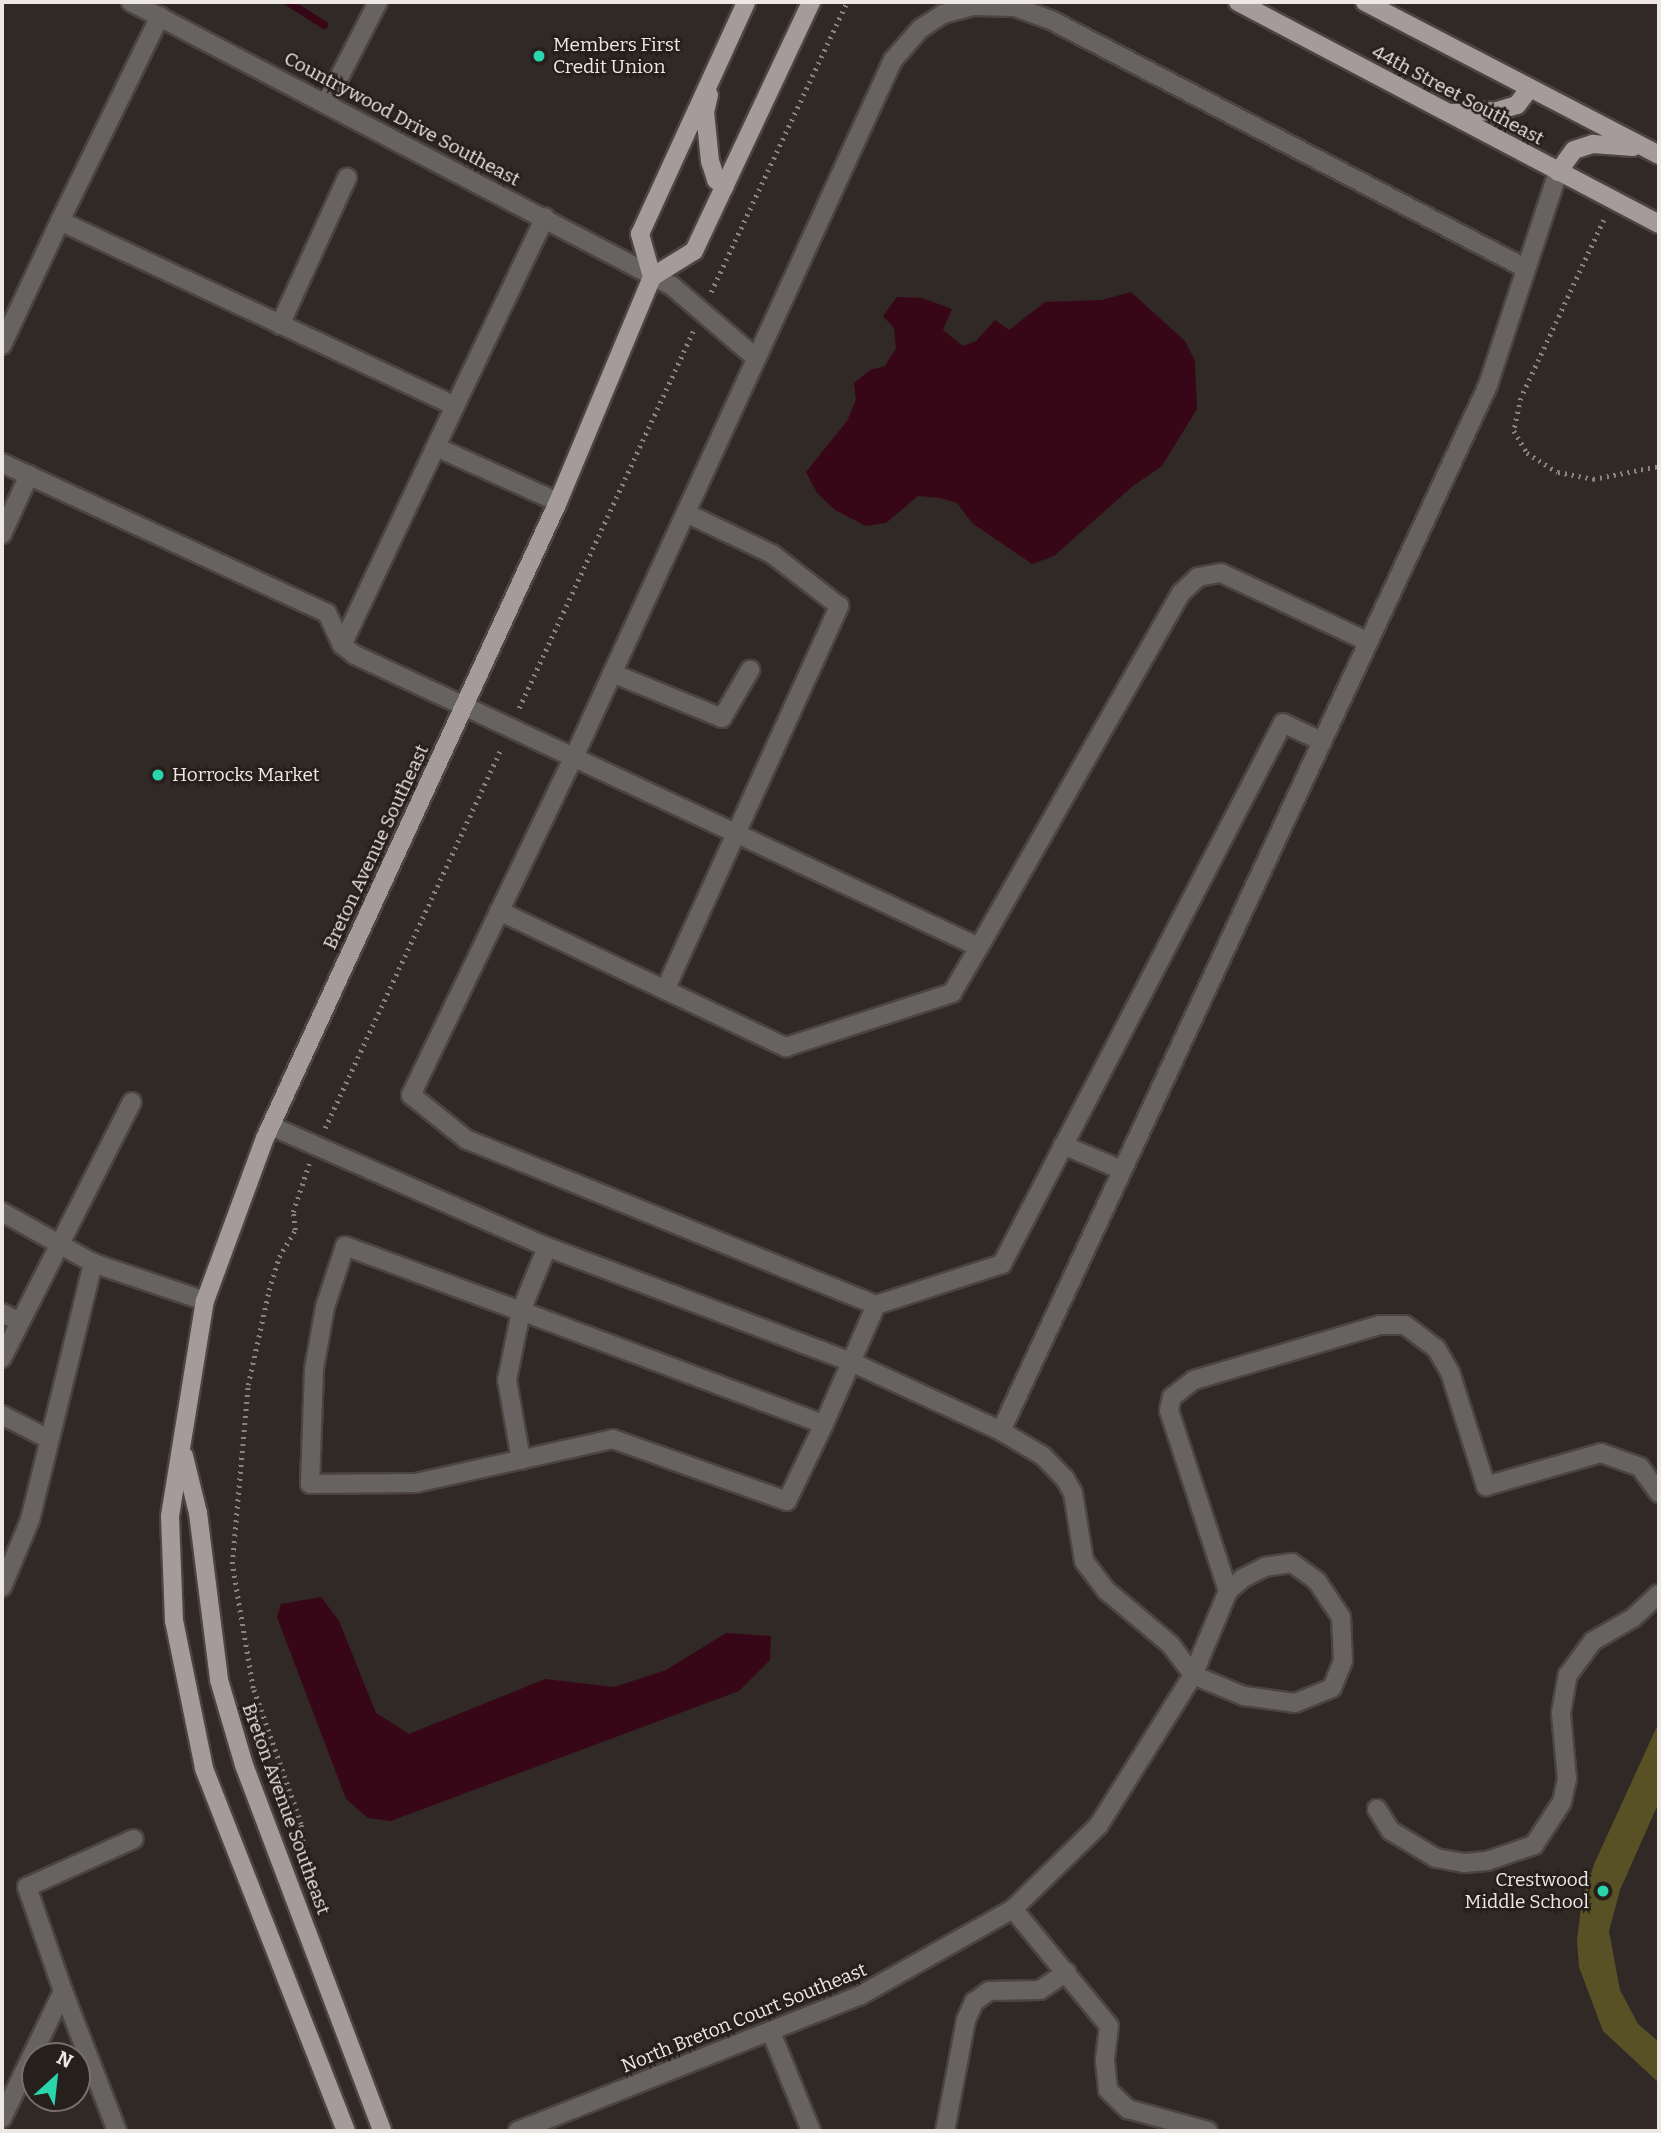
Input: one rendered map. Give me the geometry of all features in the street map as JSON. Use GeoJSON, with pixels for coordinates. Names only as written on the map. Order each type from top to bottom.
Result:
{"type":"FeatureCollection","features":[{"type":"Feature","properties":{"kind":"main road"},"geometry":{"type":"LineString","coordinates":[[746,2],[640,234],[652,277],[694,251],[811,2]]}},
{"type":"Feature","properties":{"kind":"main road","name":"44th Street Southeast"},"geometry":{"type":"LineString","coordinates":[[1238,2],[1659,224]]}},
{"type":"Feature","properties":{"kind":"main road","name":"44th Street Southeast"},"geometry":{"type":"LineString","coordinates":[[1366,2],[1656,153]]}},
{"type":"Feature","properties":{"kind":"main road"},"geometry":{"type":"LineString","coordinates":[[717,64],[705,112],[707,145],[716,180],[725,187]]}},
{"type":"Feature","properties":{"kind":"main road"},"geometry":{"type":"LineString","coordinates":[[1447,113],[1497,111],[1517,105],[1530,88]]}},
{"type":"Feature","properties":{"kind":"main road"},"geometry":{"type":"LineString","coordinates":[[1558,172],[1574,150],[1593,144],[1656,153]]}},
{"type":"Feature","properties":{"kind":"main road","name":"Breton Avenue Southeast"},"geometry":{"type":"LineString","coordinates":[[346,2131],[204,1768],[178,1645],[170,1576],[170,1516],[205,1301],[271,1126],[558,502],[652,277]]}},
{"type":"Feature","properties":{"kind":"main road","name":"Breton Avenue Southeast"},"geometry":{"type":"LineString","coordinates":[[182,1449],[198,1513],[223,1693],[244,1765],[382,2131]]}},
{"type":"Feature","properties":{"kind":"street","name":"Countrywood Drive Southeast"},"geometry":{"type":"LineString","coordinates":[[131,2],[672,286],[721,325],[756,358]]}},
{"type":"Feature","properties":{"kind":"street"},"geometry":{"type":"LineString","coordinates":[[326,103],[379,2]]}},
{"type":"Feature","properties":{"kind":"street"},"geometry":{"type":"LineString","coordinates":[[1321,741],[1283,723],[1002,1264],[876,1305],[467,1140],[411,1095],[574,757],[892,60],[920,29],[943,15],[973,6],[1015,7],[1051,20],[1525,268]]}},
{"type":"Feature","properties":{"kind":"street"},"geometry":{"type":"LineString","coordinates":[[2,345],[160,16]]}},
{"type":"Feature","properties":{"kind":"street"},"geometry":{"type":"LineString","coordinates":[[1001,1431],[1488,385],[1558,172]]}},
{"type":"Feature","properties":{"kind":"street"},"geometry":{"type":"LineString","coordinates":[[280,324],[347,178]]}},
{"type":"Feature","properties":{"kind":"street"},"geometry":{"type":"LineString","coordinates":[[342,645],[545,217]]}},
{"type":"Feature","properties":{"kind":"street"},"geometry":{"type":"LineString","coordinates":[[60,221],[456,406]]}},
{"type":"Feature","properties":{"kind":"street"},"geometry":{"type":"LineString","coordinates":[[436,447],[558,502]]}},
{"type":"Feature","properties":{"kind":"street"},"geometry":{"type":"LineString","coordinates":[[2,463],[327,613],[342,645],[979,947]]}},
{"type":"Feature","properties":{"kind":"street"},"geometry":{"type":"LineString","coordinates":[[2,534],[29,475]]}},
{"type":"Feature","properties":{"kind":"street"},"geometry":{"type":"LineString","coordinates":[[665,990],[839,606],[772,554],[686,513]]}},
{"type":"Feature","properties":{"kind":"street"},"geometry":{"type":"LineString","coordinates":[[499,911],[786,1047],[952,993],[1181,593],[1198,577],[1221,573],[1367,640]]}},
{"type":"Feature","properties":{"kind":"street"},"geometry":{"type":"LineString","coordinates":[[612,673],[722,718],[750,670]]}},
{"type":"Feature","properties":{"kind":"street"},"geometry":{"type":"LineString","coordinates":[[2,1358],[132,1102]]}},
{"type":"Feature","properties":{"kind":"street"},"geometry":{"type":"LineString","coordinates":[[271,1126],[547,1247],[849,1362],[1001,1431],[1043,1456],[1065,1479],[1075,1500],[1084,1561],[1107,1591],[1170,1644],[1193,1675],[1244,1696],[1277,1703],[1295,1703],[1332,1688],[1343,1661],[1341,1617],[1317,1581],[1292,1563],[1265,1567],[1228,1591],[1193,1675]]}},
{"type":"Feature","properties":{"kind":"street"},"geometry":{"type":"LineString","coordinates":[[1063,1145],[1122,1170]]}},
{"type":"Feature","properties":{"kind":"street"},"geometry":{"type":"LineString","coordinates":[[2,1212],[60,1242],[93,1263],[205,1301]]}},
{"type":"Feature","properties":{"kind":"street"},"geometry":{"type":"LineString","coordinates":[[824,1424],[345,1246],[324,1307],[314,1370],[310,1484],[416,1483],[613,1439],[786,1501],[824,1424],[876,1305]]}},
{"type":"Feature","properties":{"kind":"street"},"geometry":{"type":"LineString","coordinates":[[520,1460],[507,1380],[521,1311],[547,1247]]}},
{"type":"Feature","properties":{"kind":"street"},"geometry":{"type":"LineString","coordinates":[[2,1587],[30,1520],[93,1263]]}},
{"type":"Feature","properties":{"kind":"street"},"geometry":{"type":"LineString","coordinates":[[2,1313],[20,1322]]}},
{"type":"Feature","properties":{"kind":"street"},"geometry":{"type":"LineString","coordinates":[[1228,1591],[1169,1410],[1172,1397],[1194,1380],[1380,1325],[1405,1325],[1436,1348],[1450,1372],[1486,1486],[1601,1453],[1640,1467],[1659,1493]]}},
{"type":"Feature","properties":{"kind":"street"},"geometry":{"type":"LineString","coordinates":[[2,1415],[49,1439]]}},
{"type":"Feature","properties":{"kind":"street"},"geometry":{"type":"LineString","coordinates":[[1377,1809],[1391,1831],[1436,1858],[1464,1863],[1487,1861],[1534,1845],[1558,1809],[1567,1779],[1561,1713],[1568,1675],[1593,1641],[1633,1618],[1659,1594]]}},
{"type":"Feature","properties":{"kind":"street","name":"North Breton Court Southeast"},"geometry":{"type":"LineString","coordinates":[[518,2131],[861,1995],[1013,1909],[1099,1825],[1193,1675]]}},
{"type":"Feature","properties":{"kind":"street"},"geometry":{"type":"LineString","coordinates":[[117,2131],[26,1888],[134,1839]]}},
{"type":"Feature","properties":{"kind":"street"},"geometry":{"type":"LineString","coordinates":[[1013,1909],[1109,2026],[1105,2061],[1108,2090],[1128,2109],[1208,2131]]}},
{"type":"Feature","properties":{"kind":"street"},"geometry":{"type":"LineString","coordinates":[[945,2131],[966,2020],[974,2002],[989,1991],[1040,1990],[1067,1972]]}},
{"type":"Feature","properties":{"kind":"street"},"geometry":{"type":"LineString","coordinates":[[2,2118],[63,1991]]}},
{"type":"Feature","properties":{"kind":"street"},"geometry":{"type":"LineString","coordinates":[[771,2032],[811,2131]]}},
{"type":"Feature","properties":{"kind":"path"},"geometry":{"type":"LineString","coordinates":[[1612,200],[1521,398],[1514,431],[1527,453],[1558,472],[1593,479],[1659,466]]}},
{"type":"Feature","properties":{"kind":"shaded area"},"geometry":{"type":"Polygon","coordinates":[[[1131,292],[1185,341],[1195,361],[1197,409],[1162,466],[1133,486],[1054,556],[1032,564],[972,523],[957,503],[940,498],[918,496],[886,523],[866,526],[835,510],[817,493],[806,472],[847,421],[856,400],[854,383],[870,370],[885,366],[896,348],[894,328],[883,316],[897,297],[922,298],[952,309],[943,330],[963,346],[976,341],[995,320],[1009,330],[1045,302],[1102,300],[1131,292]]]}},
{"type":"Feature","properties":{"kind":"shaded area"},"geometry":{"type":"Polygon","coordinates":[[[321,1597],[339,1621],[376,1713],[409,1734],[545,1679],[614,1687],[666,1670],[726,1633],[771,1636],[770,1660],[739,1691],[391,1821],[368,1818],[346,1799],[277,1617],[281,1604],[321,1597]]]}},
{"type":"Feature","properties":{"kind":"shaded area"},"geometry":{"type":"Polygon","coordinates":[[[1659,1722],[1659,1802],[1620,1890],[1609,1931],[1620,1990],[1638,2024],[1659,2042],[1659,2083],[1603,2031],[1579,1967],[1577,1940],[1582,1899],[1595,1862],[1659,1722]]]}},
{"type":"Feature","properties":{"kind":"waterway"},"geometry":{"type":"LineString","coordinates":[[288,2],[324,25]]}},
{"type":"Feature","properties":{"kind":"place","name":"Members First Credit Union"},"geometry":{"type":"Point","coordinates":[539,56]}},
{"type":"Feature","properties":{"kind":"place","name":"Horrocks Market"},"geometry":{"type":"Point","coordinates":[158,775]}},
{"type":"Feature","properties":{"kind":"place","name":"Crestwood Middle School"},"geometry":{"type":"Point","coordinates":[1603,1891]}}]}
